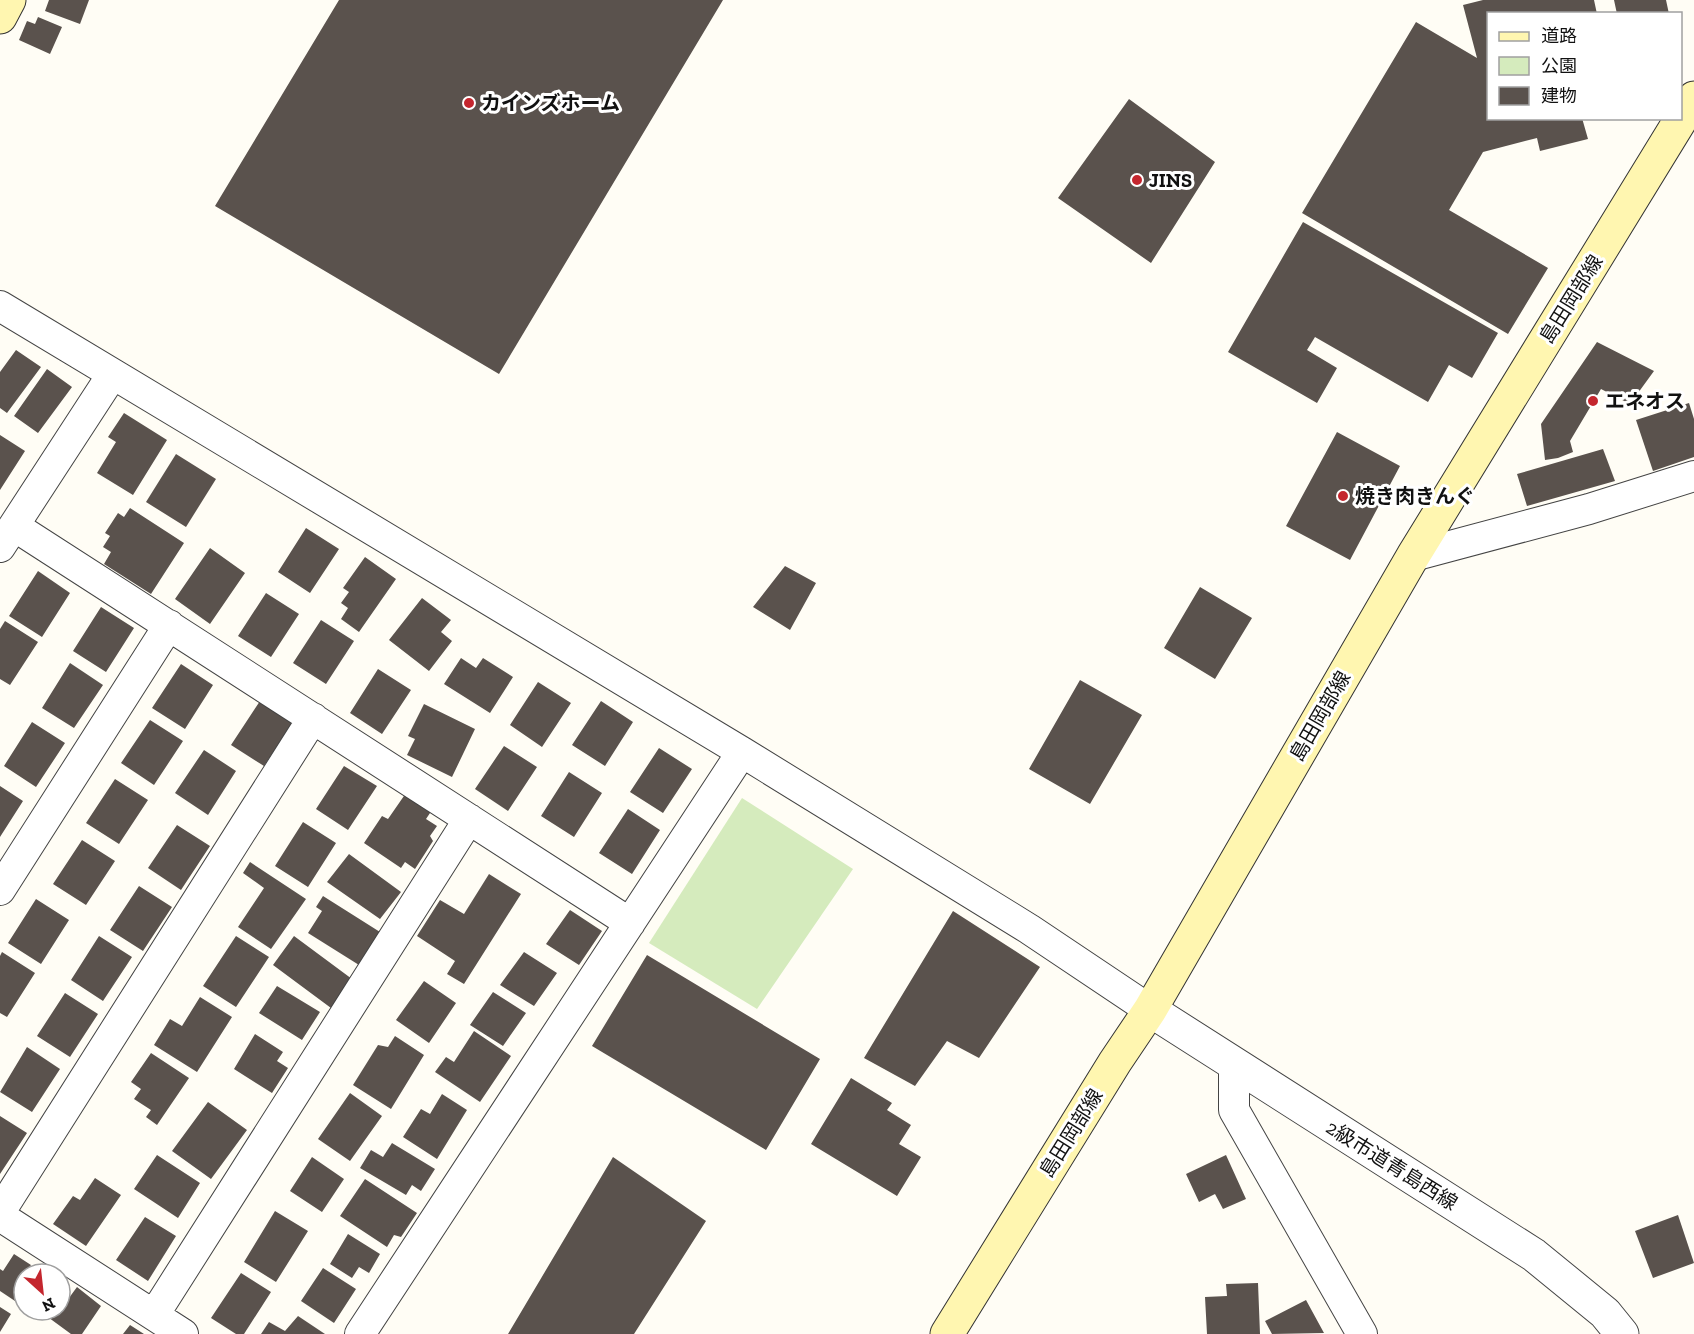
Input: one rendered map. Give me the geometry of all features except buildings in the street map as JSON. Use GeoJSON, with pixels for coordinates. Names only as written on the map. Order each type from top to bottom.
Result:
{"type":"FeatureCollection","features":[{"type":"Feature","properties":{"kind":"main road"},"geometry":{"type":"LineString","coordinates":[[0,17],[9,0]]}},
{"type":"Feature","properties":{"kind":"main road","name":"島田岡部線"},"geometry":{"type":"LineString","coordinates":[[1682,118],[1694,98]]}},
{"type":"Feature","properties":{"kind":"main road","name":"島田岡部線"},"geometry":{"type":"LineString","coordinates":[[947,1334],[1149,1010],[1413,556],[1681,120]]}},
{"type":"Feature","properties":{"kind":"street"},"geometry":{"type":"LineString","coordinates":[[0,306],[742,752],[1029,928],[1149,1010]]}},
{"type":"Feature","properties":{"kind":"street"},"geometry":{"type":"LineString","coordinates":[[112,375],[7,537],[169,625],[630,923]]}},
{"type":"Feature","properties":{"kind":"street"},"geometry":{"type":"LineString","coordinates":[[1413,556],[1589,509],[1694,476]]}},
{"type":"Feature","properties":{"kind":"street"},"geometry":{"type":"LineString","coordinates":[[0,890],[169,625]]}},
{"type":"Feature","properties":{"kind":"street"},"geometry":{"type":"LineString","coordinates":[[183,1334],[0,1214],[313,718]]}},
{"type":"Feature","properties":{"kind":"street"},"geometry":{"type":"LineString","coordinates":[[360,1334],[742,752]]}},
{"type":"Feature","properties":{"kind":"street"},"geometry":{"type":"LineString","coordinates":[[154,1315],[469,819]]}},
{"type":"Feature","properties":{"kind":"street","name":"2級市道青島西線"},"geometry":{"type":"LineString","coordinates":[[1149,1010],[1534,1255],[1605,1313],[1622,1334]]}},
{"type":"Feature","properties":{"kind":"street"},"geometry":{"type":"LineString","coordinates":[[1234,1065],[1234,1110],[1362,1334]]}},
{"type":"Feature","properties":{"kind":"green space"},"geometry":{"type":"Polygon","coordinates":[[[742,798],[853,869],[757,1009],[649,943],[742,798]]]}},
{"type":"Feature","properties":{"kind":"place","name":"カインズホーム"},"geometry":{"type":"Point","coordinates":[469,103]}},
{"type":"Feature","properties":{"kind":"place","name":"JINS"},"geometry":{"type":"Point","coordinates":[1137,180]}},
{"type":"Feature","properties":{"kind":"place","name":"エネオス"},"geometry":{"type":"Point","coordinates":[1593,401]}},
{"type":"Feature","properties":{"kind":"place","name":"焼き肉きんぐ"},"geometry":{"type":"Point","coordinates":[1343,496]}}]}
